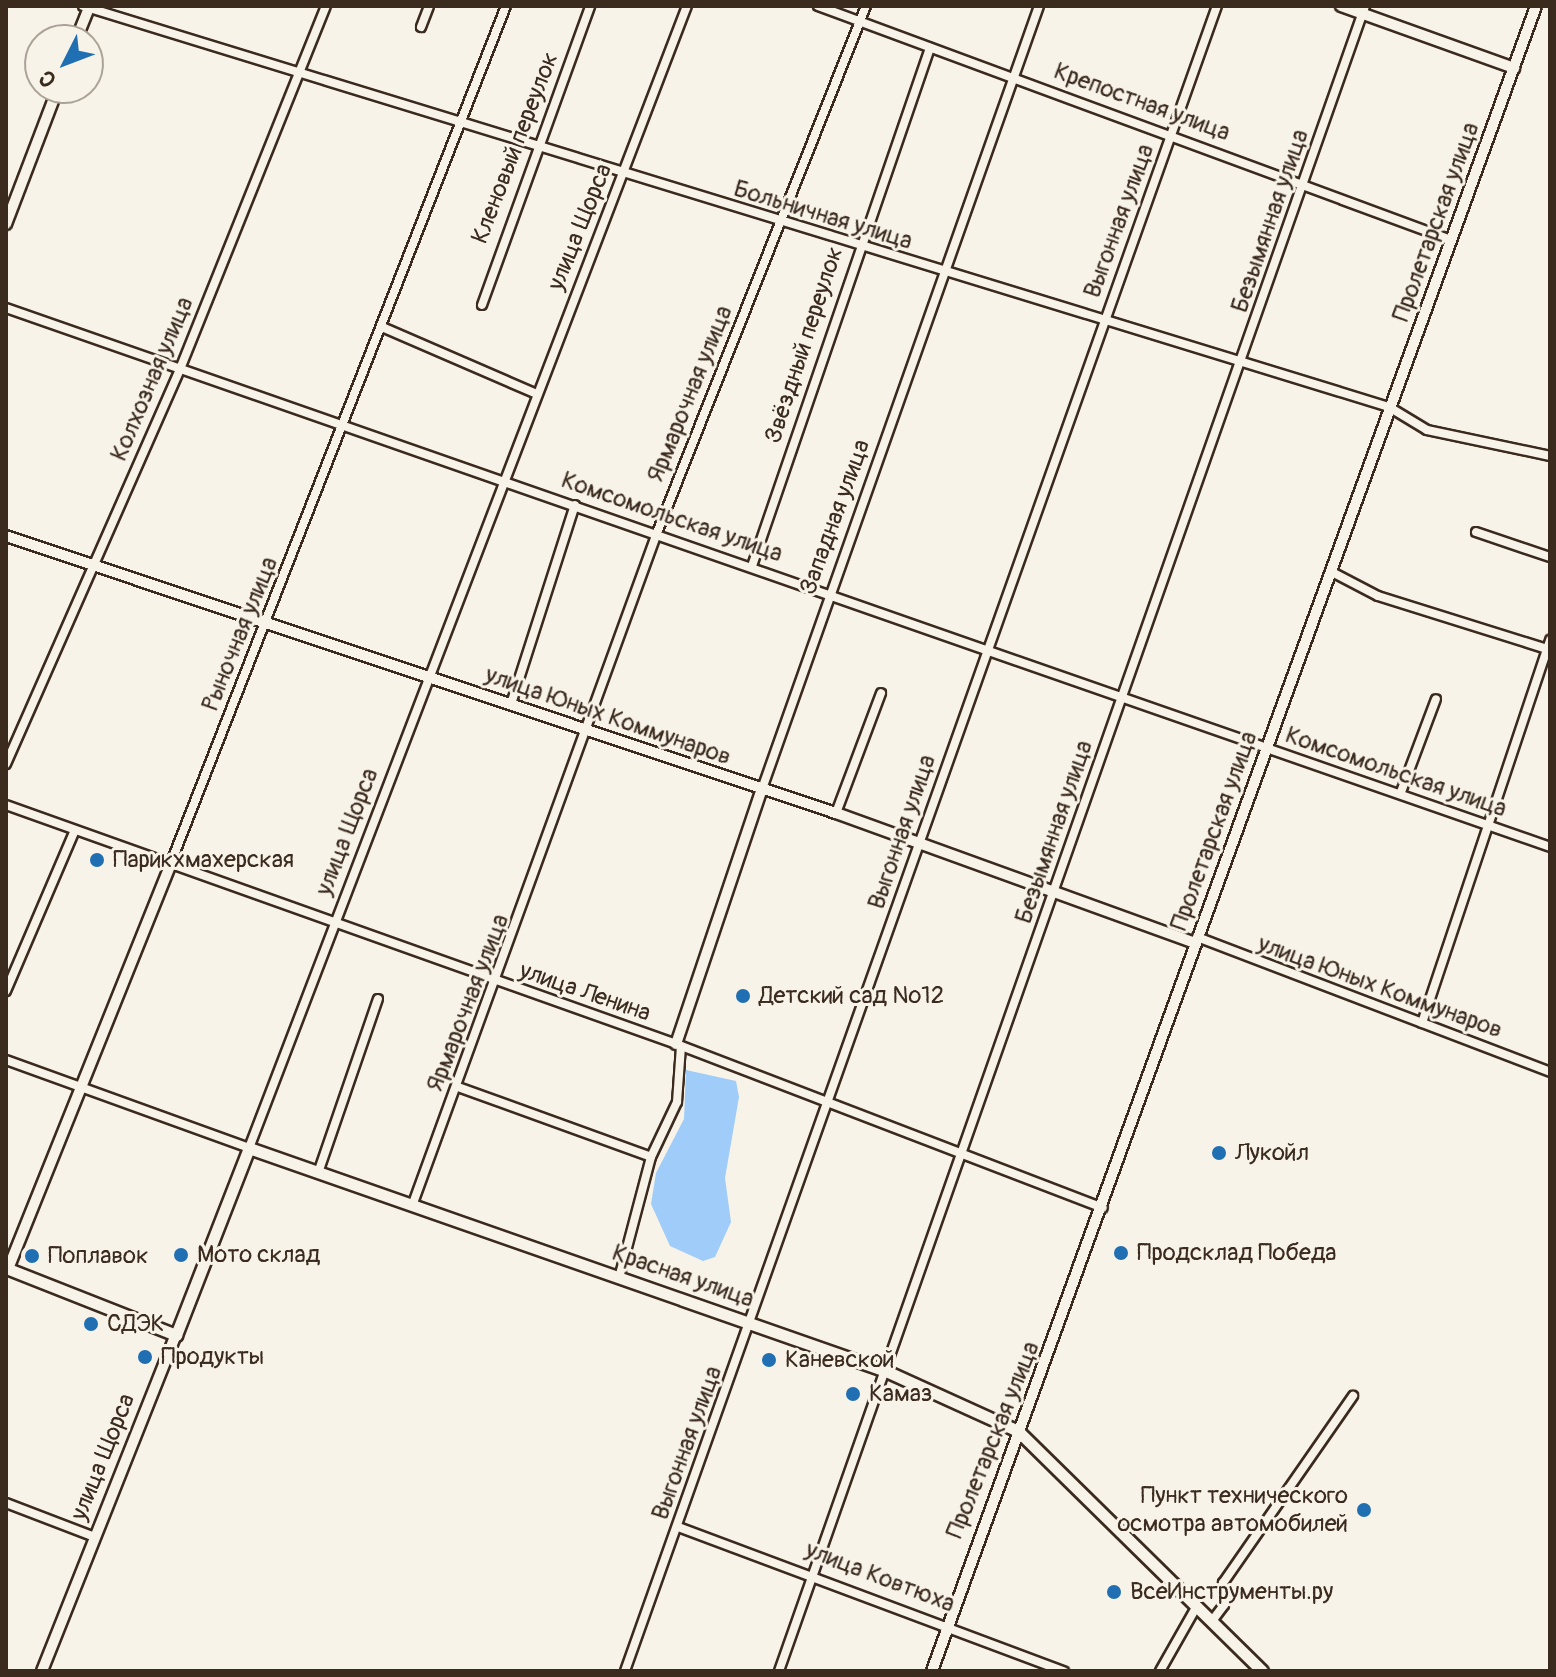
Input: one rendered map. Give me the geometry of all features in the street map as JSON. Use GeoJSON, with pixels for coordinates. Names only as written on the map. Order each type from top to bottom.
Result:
{"type":"FeatureCollection","features":[{"type":"Feature","properties":{"kind":"main road","name":"Красная улица"},"geometry":{"type":"LineString","coordinates":[[249,1148],[886,1371],[1018,1431],[1262,1671]]}},
{"type":"Feature","properties":{"kind":"main road","name":"улица Щорса"},"geometry":{"type":"LineString","coordinates":[[176,1335],[249,1148]]}},
{"type":"Feature","properties":{"kind":"main road"},"geometry":{"type":"LineString","coordinates":[[7,1271],[176,1335]]}},
{"type":"Feature","properties":{"kind":"street","name":"Колхозная улица"},"geometry":{"type":"LineString","coordinates":[[6,764],[91,565],[180,369],[326,6]]}},
{"type":"Feature","properties":{"kind":"street"},"geometry":{"type":"LineString","coordinates":[[421,27],[429,6]]}},
{"type":"Feature","properties":{"kind":"street","name":"Рыночная улица"},"geometry":{"type":"LineString","coordinates":[[7,1271],[266,623],[506,6]]}},
{"type":"Feature","properties":{"kind":"street","name":"Кленовый переулок"},"geometry":{"type":"LineString","coordinates":[[482,305],[536,146],[590,6]]}},
{"type":"Feature","properties":{"kind":"street","name":"улица Щорса"},"geometry":{"type":"LineString","coordinates":[[249,1148],[503,480],[625,175],[687,6]]}},
{"type":"Feature","properties":{"kind":"street","name":"Крепостная улица"},"geometry":{"type":"LineString","coordinates":[[818,6],[1306,182],[1451,240]]}},
{"type":"Feature","properties":{"kind":"street","name":"Ярмарочная улица"},"geometry":{"type":"LineString","coordinates":[[412,1206],[498,983],[657,533],[866,6]]}},
{"type":"Feature","properties":{"kind":"street","name":"Западная улица"},"geometry":{"type":"LineString","coordinates":[[678,1045],[828,593],[1039,6]]}},
{"type":"Feature","properties":{"kind":"street","name":"Выгонная улица"},"geometry":{"type":"LineString","coordinates":[[625,1671],[753,1324],[918,842],[1217,6]]}},
{"type":"Feature","properties":{"kind":"street"},"geometry":{"type":"LineString","coordinates":[[1341,6],[1364,9],[1514,68]]}},
{"type":"Feature","properties":{"kind":"street","name":"Пролетарская улица"},"geometry":{"type":"LineString","coordinates":[[932,1671],[1018,1431],[1103,1208],[1196,940],[1536,6]]}},
{"type":"Feature","properties":{"kind":"street","name":"Больничная улица"},"geometry":{"type":"LineString","coordinates":[[87,7],[462,122],[779,224],[1389,407],[1427,430],[1550,456]]}},
{"type":"Feature","properties":{"kind":"street","name":"Безымянная улица"},"geometry":{"type":"LineString","coordinates":[[779,1671],[965,1154],[1054,891],[1306,182],[1364,9]]}},
{"type":"Feature","properties":{"kind":"street","name":"Звёздный переулок"},"geometry":{"type":"LineString","coordinates":[[752,566],[858,246],[930,48]]}},
{"type":"Feature","properties":{"kind":"street"},"geometry":{"type":"LineString","coordinates":[[6,224],[52,104]]}},
{"type":"Feature","properties":{"kind":"street","name":"Комсомольская улица"},"geometry":{"type":"LineString","coordinates":[[6,308],[1401,792],[1550,847]]}},
{"type":"Feature","properties":{"kind":"street"},"geometry":{"type":"LineString","coordinates":[[382,327],[537,394]]}},
{"type":"Feature","properties":{"kind":"street"},"geometry":{"type":"LineString","coordinates":[[511,704],[575,505]]}},
{"type":"Feature","properties":{"kind":"street"},"geometry":{"type":"LineString","coordinates":[[1476,532],[1550,557]]}},
{"type":"Feature","properties":{"kind":"street","name":"улица Юных Коммунаров"},"geometry":{"type":"LineString","coordinates":[[6,536],[836,813],[1196,940],[1550,1072]]}},
{"type":"Feature","properties":{"kind":"street"},"geometry":{"type":"LineString","coordinates":[[1330,571],[1378,596],[1549,646],[1485,824],[1422,1023]]}},
{"type":"Feature","properties":{"kind":"street"},"geometry":{"type":"LineString","coordinates":[[836,813],[881,693]]}},
{"type":"Feature","properties":{"kind":"street"},"geometry":{"type":"LineString","coordinates":[[1401,792],[1436,699]]}},
{"type":"Feature","properties":{"kind":"street","name":"улица Ленина"},"geometry":{"type":"LineString","coordinates":[[6,805],[335,927],[678,1045],[1103,1208]]}},
{"type":"Feature","properties":{"kind":"street"},"geometry":{"type":"LineString","coordinates":[[6,991],[75,830]]}},
{"type":"Feature","properties":{"kind":"street"},"geometry":{"type":"LineString","coordinates":[[318,1173],[378,999]]}},
{"type":"Feature","properties":{"kind":"street"},"geometry":{"type":"LineString","coordinates":[[619,1278],[651,1157],[677,1102],[678,1045]]}},
{"type":"Feature","properties":{"kind":"street","name":"Красная улица"},"geometry":{"type":"LineString","coordinates":[[6,1060],[249,1148]]}},
{"type":"Feature","properties":{"kind":"street"},"geometry":{"type":"LineString","coordinates":[[458,1087],[651,1157]]}},
{"type":"Feature","properties":{"kind":"street","name":"улица Щорса"},"geometry":{"type":"LineString","coordinates":[[42,1671],[176,1335]]}},
{"type":"Feature","properties":{"kind":"street"},"geometry":{"type":"LineString","coordinates":[[1212,1621],[1224,1605],[1223,1583],[1353,1396]]}},
{"type":"Feature","properties":{"kind":"street"},"geometry":{"type":"LineString","coordinates":[[6,1503],[95,1537]]}},
{"type":"Feature","properties":{"kind":"street","name":"улица Ковтюха"},"geometry":{"type":"LineString","coordinates":[[678,1527],[812,1574],[1064,1671]]}},
{"type":"Feature","properties":{"kind":"street"},"geometry":{"type":"LineString","coordinates":[[1160,1671],[1197,1606]]}},
{"type":"Feature","properties":{"kind":"water"},"geometry":{"type":"Polygon","coordinates":[[[686,1070],[736,1081],[739,1097],[725,1178],[731,1222],[715,1257],[703,1261],[670,1246],[651,1204],[656,1173],[684,1119],[686,1070]]]}},
{"type":"Feature","properties":{"kind":"place","name":"Парикхмахерская"},"geometry":{"type":"Point","coordinates":[97,860]}},
{"type":"Feature","properties":{"kind":"place","name":"Детский сад №12"},"geometry":{"type":"Point","coordinates":[743,996]}},
{"type":"Feature","properties":{"kind":"place","name":"Лукойл"},"geometry":{"type":"Point","coordinates":[1219,1153]}},
{"type":"Feature","properties":{"kind":"place","name":"Продсклад Победа"},"geometry":{"type":"Point","coordinates":[1121,1253]}},
{"type":"Feature","properties":{"kind":"place","name":"Мото склад"},"geometry":{"type":"Point","coordinates":[181,1255]}},
{"type":"Feature","properties":{"kind":"place","name":"Поплавок"},"geometry":{"type":"Point","coordinates":[32,1256]}},
{"type":"Feature","properties":{"kind":"place","name":"СДЭК"},"geometry":{"type":"Point","coordinates":[91,1324]}},
{"type":"Feature","properties":{"kind":"place","name":"Продукты"},"geometry":{"type":"Point","coordinates":[145,1357]}},
{"type":"Feature","properties":{"kind":"place","name":"Каневской"},"geometry":{"type":"Point","coordinates":[769,1360]}},
{"type":"Feature","properties":{"kind":"place","name":"Камаз"},"geometry":{"type":"Point","coordinates":[853,1394]}},
{"type":"Feature","properties":{"kind":"place","name":"Пункт технического осмотра автомобилей"},"geometry":{"type":"Point","coordinates":[1364,1510]}},
{"type":"Feature","properties":{"kind":"place","name":"ВсеИнструменты.ру"},"geometry":{"type":"Point","coordinates":[1114,1592]}}]}
